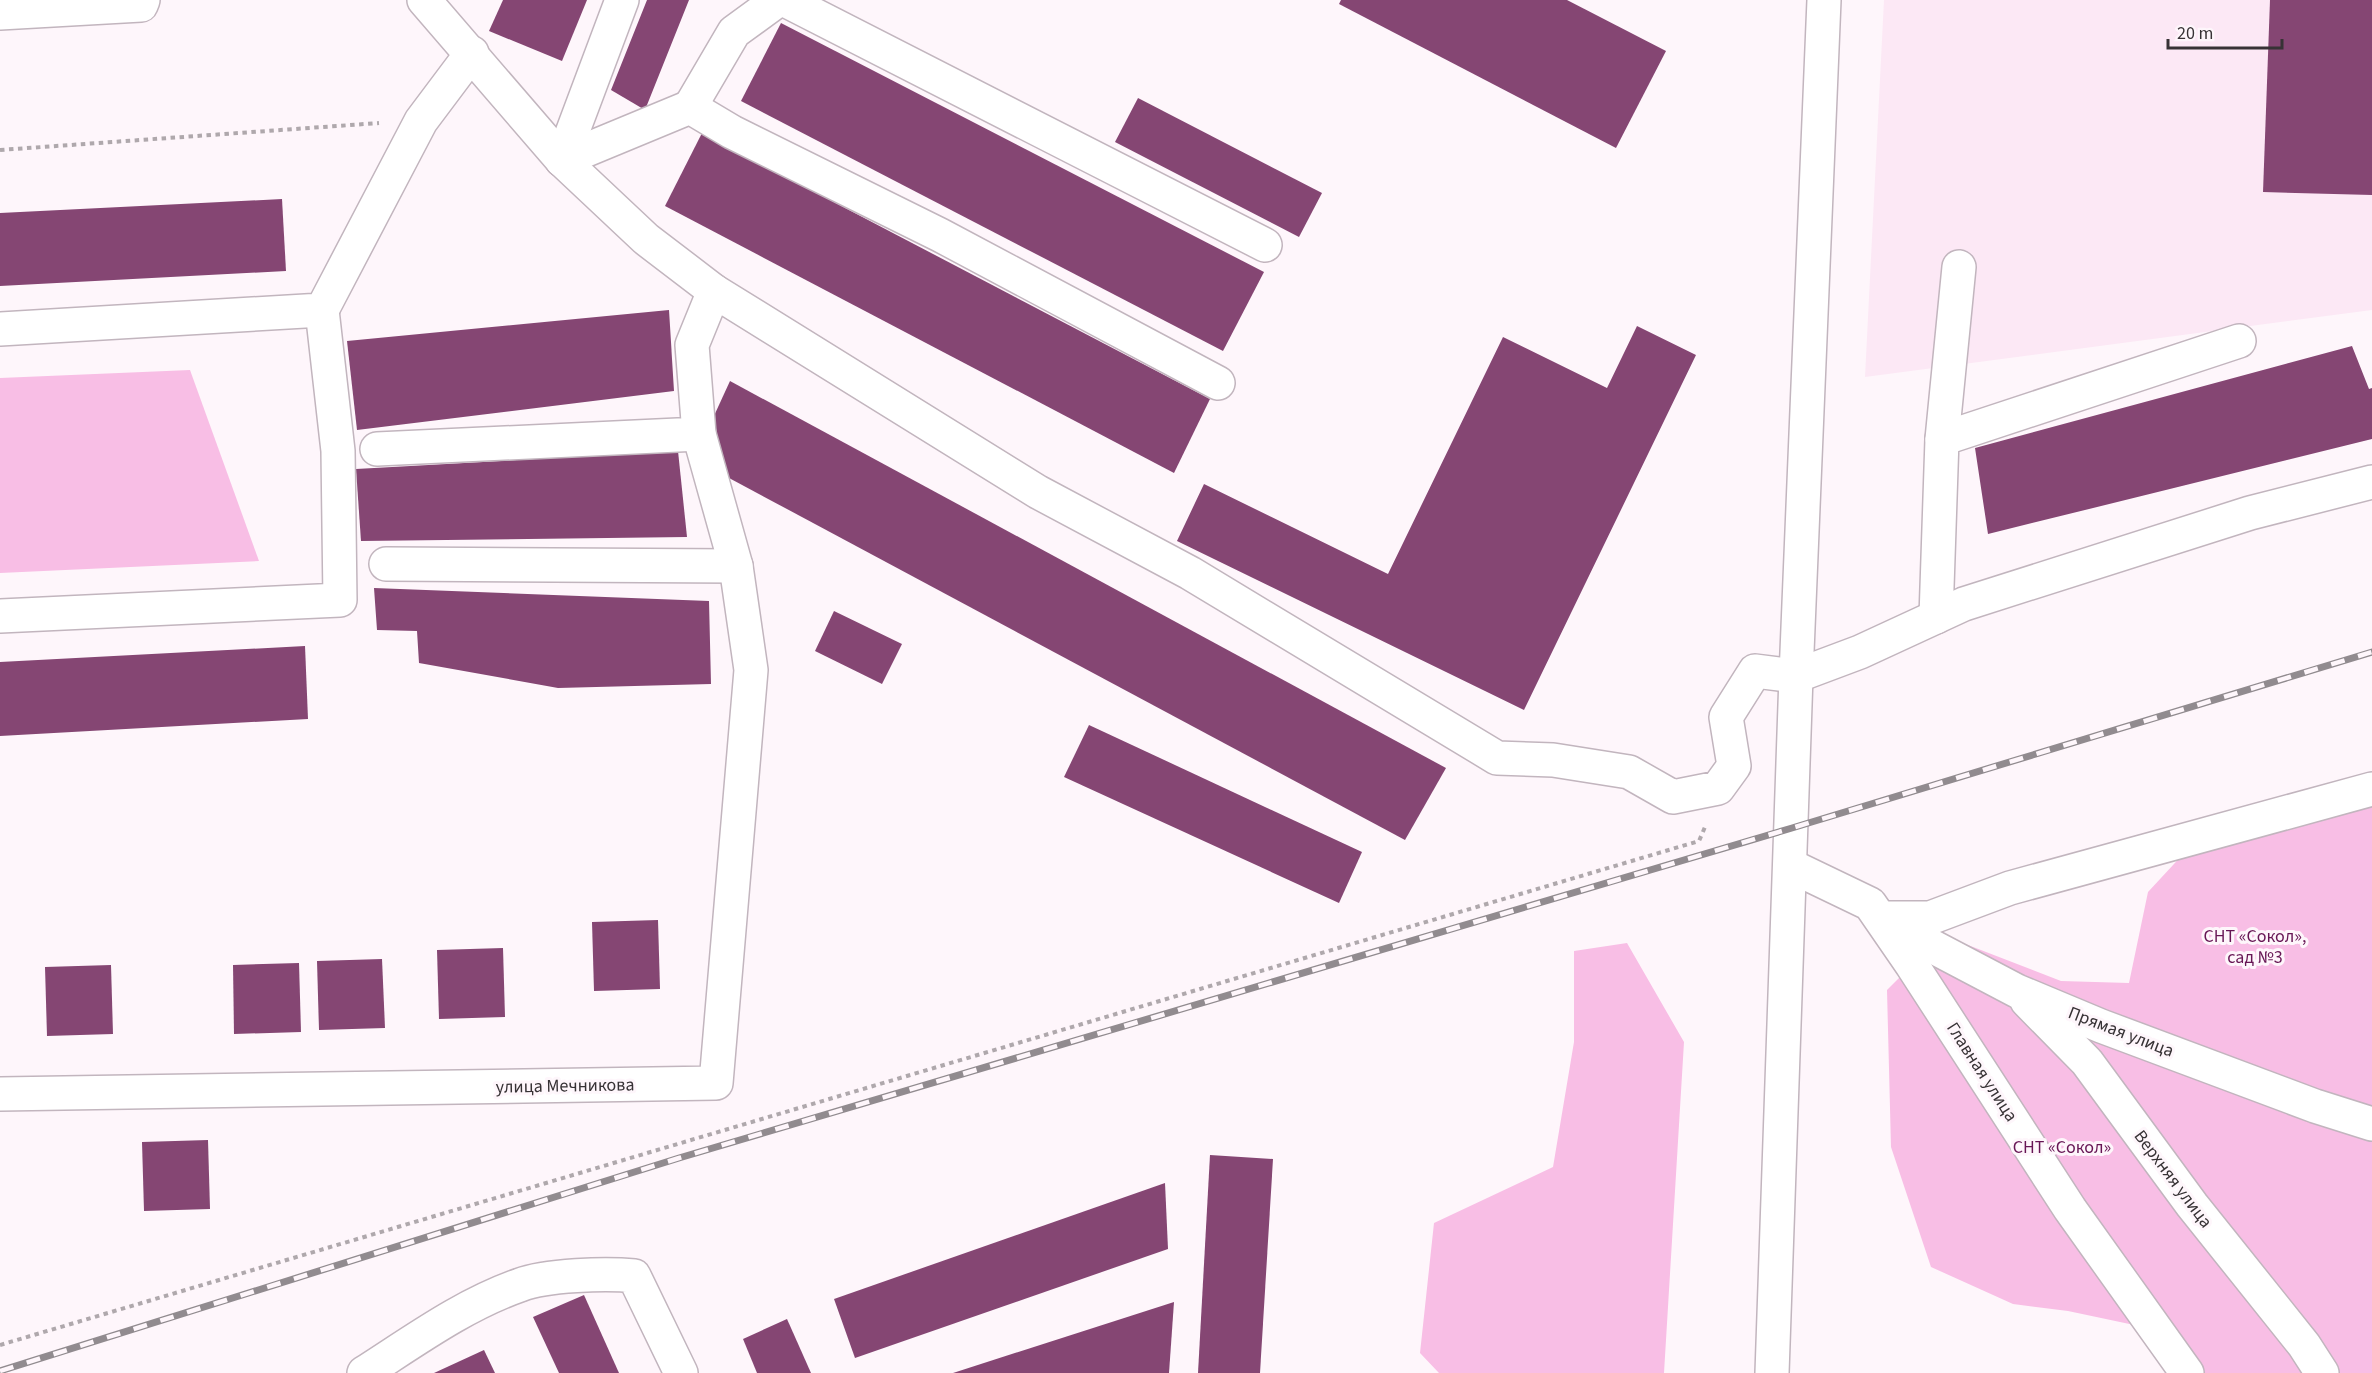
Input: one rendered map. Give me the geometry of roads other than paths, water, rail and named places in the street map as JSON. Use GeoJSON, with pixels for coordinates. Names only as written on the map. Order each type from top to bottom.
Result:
{"type":"FeatureCollection","features":[{"type":"Feature","properties":{"kind":"street"},"geometry":{"type":"LineString","coordinates":[[0,14],[141,5],[143,0]]}},
{"type":"Feature","properties":{"kind":"street"},"geometry":{"type":"LineString","coordinates":[[561,160],[622,0]]}},
{"type":"Feature","properties":{"kind":"street"},"geometry":{"type":"LineString","coordinates":[[561,160],[690,107],[734,32],[778,0]]}},
{"type":"Feature","properties":{"kind":"street"},"geometry":{"type":"LineString","coordinates":[[785,0],[1265,245]]}},
{"type":"Feature","properties":{"kind":"street"},"geometry":{"type":"LineString","coordinates":[[1772,1373],[1796,676],[1824,0]]}},
{"type":"Feature","properties":{"kind":"street"},"geometry":{"type":"LineString","coordinates":[[438,6],[472,53],[561,160],[646,239],[714,291],[1038,492],[1190,573],[1497,758],[1553,760],[1629,772],[1673,797],[1718,788],[1734,766],[1726,717],[1755,670],[1796,676],[1860,652],[1964,604],[2250,513],[2372,482]]}},
{"type":"Feature","properties":{"kind":"street"},"geometry":{"type":"LineString","coordinates":[[0,616],[340,600],[338,451],[322,310],[421,120],[472,53]]}},
{"type":"Feature","properties":{"kind":"street"},"geometry":{"type":"LineString","coordinates":[[690,107],[732,132],[939,235],[1218,383]]}},
{"type":"Feature","properties":{"kind":"street"},"geometry":{"type":"LineString","coordinates":[[1936,617],[1942,439],[1959,267]]}},
{"type":"Feature","properties":{"kind":"street"},"geometry":{"type":"LineString","coordinates":[[386,564],[736,566],[699,434],[692,345],[714,291]]}},
{"type":"Feature","properties":{"kind":"street"},"geometry":{"type":"LineString","coordinates":[[0,329],[322,310]]}},
{"type":"Feature","properties":{"kind":"street"},"geometry":{"type":"LineString","coordinates":[[1942,439],[2239,341]]}},
{"type":"Feature","properties":{"kind":"street"},"geometry":{"type":"LineString","coordinates":[[377,449],[699,434]]}},
{"type":"Feature","properties":{"kind":"street","name":"улица Мечникова"},"geometry":{"type":"LineString","coordinates":[[0,1095],[716,1083],[751,670],[736,566]]}},
{"type":"Feature","properties":{"kind":"street"},"geometry":{"type":"LineString","coordinates":[[1880,918],[1930,918],[2010,888],[2372,789]]}},
{"type":"Feature","properties":{"kind":"street","name":"Главная улица"},"geometry":{"type":"LineString","coordinates":[[1791,866],[1870,904],[2070,1209],[2187,1373]]}},
{"type":"Feature","properties":{"kind":"street","name":"Прямая улица"},"geometry":{"type":"LineString","coordinates":[[1880,918],[2018,991],[2101,1026],[2304,1102],[2372,1124]]}},
{"type":"Feature","properties":{"kind":"street","name":"Верхняя улица"},"geometry":{"type":"LineString","coordinates":[[2018,991],[2087,1062],[2192,1205],[2304,1345],[2322,1373]]}},
{"type":"Feature","properties":{"kind":"street"},"geometry":{"type":"LineString","coordinates":[[363,1373],[458,1312],[522,1284],[606,1273],[634,1276],[681,1373]]}},
{"type":"Feature","properties":{"kind":"railway"},"geometry":{"type":"LineString","coordinates":[[0,1371],[679,1158],[1792,828],[2372,652]]}},
{"type":"Feature","properties":{"kind":"park label","name":"СНТ «Сокол», сад №3"},"geometry":{"type":"Point","coordinates":[2255,946]}},
{"type":"Feature","properties":{"kind":"park label","name":"СНТ «Сокол»"},"geometry":{"type":"Point","coordinates":[2062,1147]}}]}
